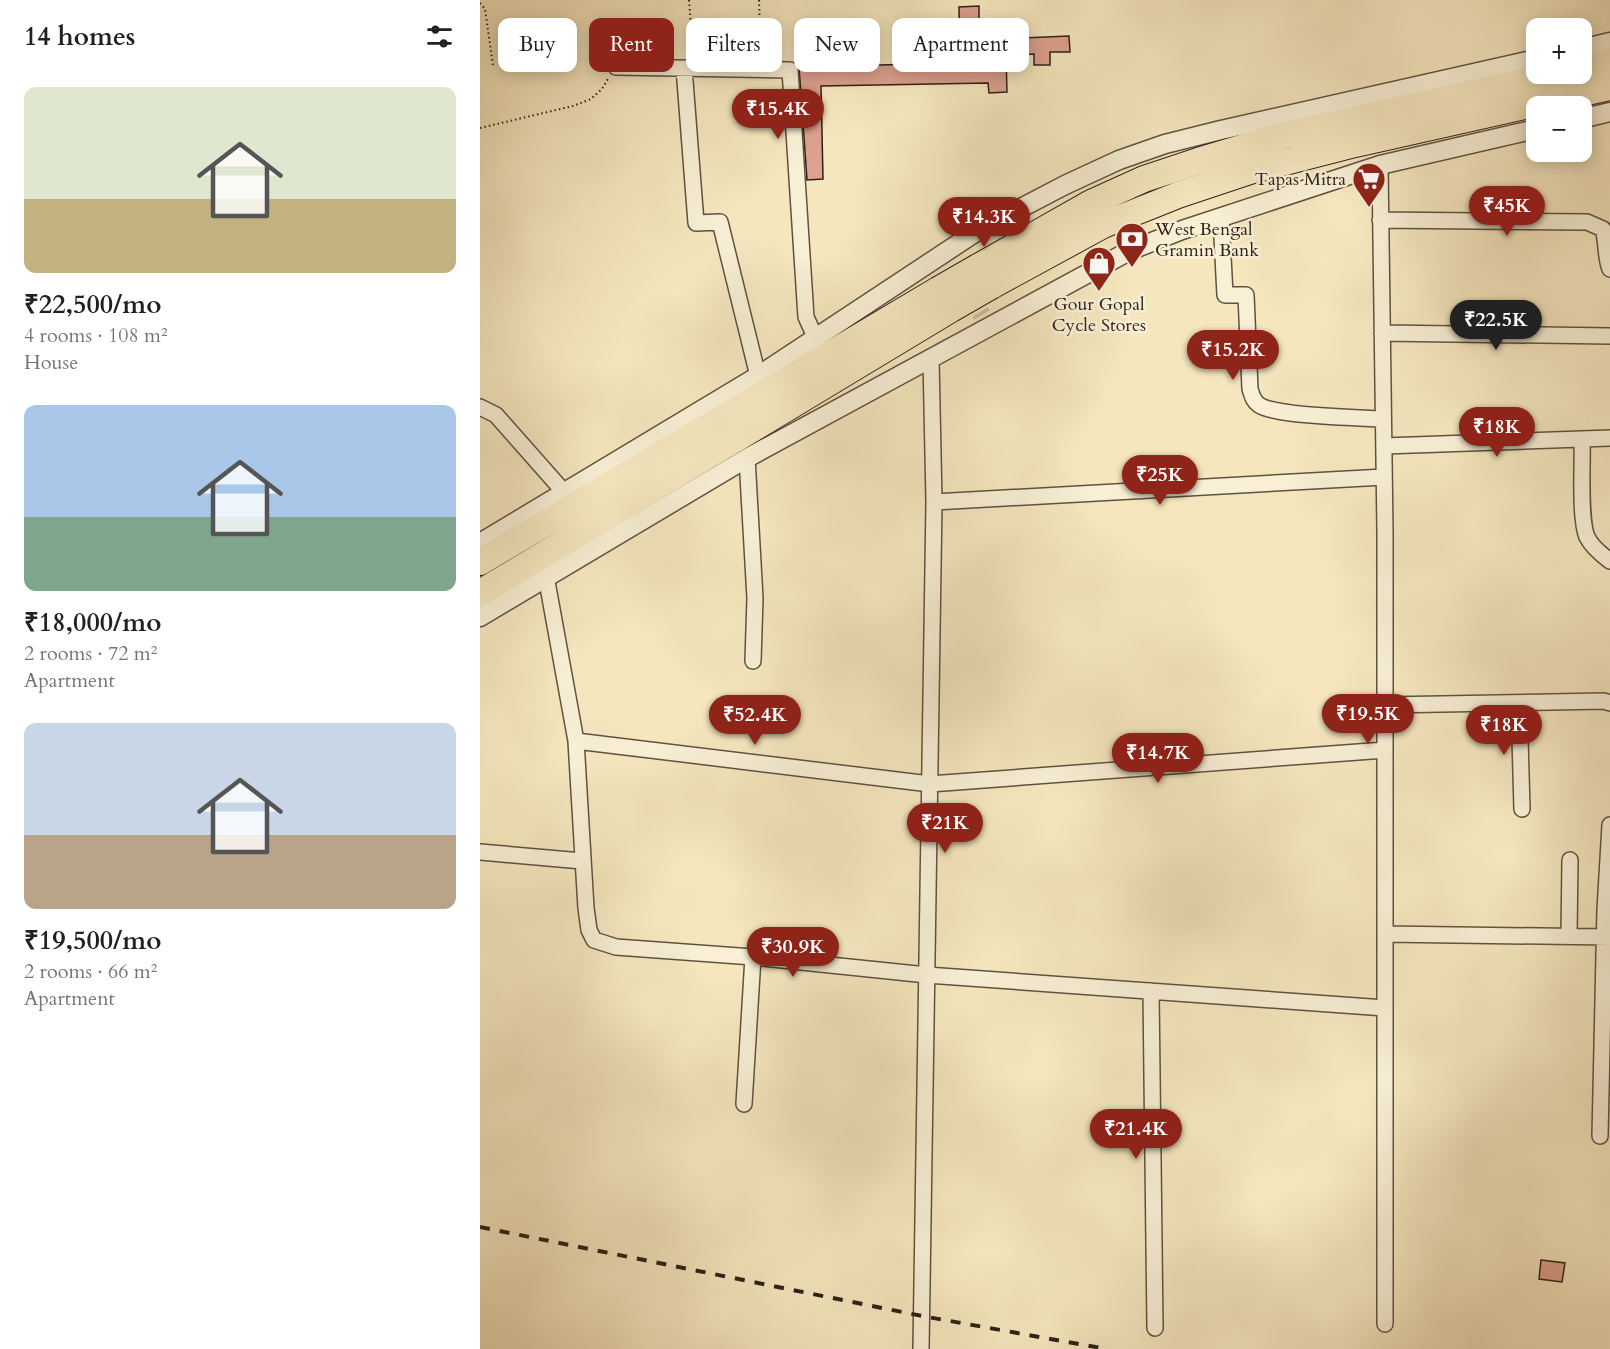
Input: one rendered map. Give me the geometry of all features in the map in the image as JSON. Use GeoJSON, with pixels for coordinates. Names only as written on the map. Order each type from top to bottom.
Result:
{"type":"FeatureCollection","features":[{"type":"Feature","properties":{"kind":"highway"},"geometry":{"type":"LineString","coordinates":[[1592,66],[1610,62]]}},
{"type":"Feature","properties":{"kind":"highway"},"geometry":{"type":"LineString","coordinates":[[480,592],[1091,203],[1144,179],[1286,135],[1526,81]]}},
{"type":"Feature","properties":{"kind":"highway"},"geometry":{"type":"LineString","coordinates":[[480,562],[963,285],[1103,225],[1178,195],[1250,171],[1366,141],[1610,87]]}},
{"type":"Feature","properties":{"kind":"street"},"geometry":{"type":"LineString","coordinates":[[1592,46],[1610,42]]}},
{"type":"Feature","properties":{"kind":"street"},"geometry":{"type":"LineString","coordinates":[[480,543],[758,376],[979,230],[1119,160],[1165,144],[1221,130],[1526,61]]}},
{"type":"Feature","properties":{"kind":"street"},"geometry":{"type":"LineString","coordinates":[[782,70],[790,70],[806,317],[816,339]]}},
{"type":"Feature","properties":{"kind":"street"},"geometry":{"type":"LineString","coordinates":[[689,72],[696,223],[720,222],[758,376]]}},
{"type":"Feature","properties":{"kind":"street"},"geometry":{"type":"LineString","coordinates":[[1592,116],[1610,112]]}},
{"type":"Feature","properties":{"kind":"street"},"geometry":{"type":"LineString","coordinates":[[480,617],[747,458],[931,359],[986,321],[1129,251],[1182,230],[1380,165],[1526,131]]}},
{"type":"Feature","properties":{"kind":"street"},"geometry":{"type":"LineString","coordinates":[[1380,165],[1384,446],[1385,1324]]}},
{"type":"Feature","properties":{"kind":"street"},"geometry":{"type":"LineString","coordinates":[[1221,218],[1225,295],[1246,295],[1250,389],[1257,404],[1268,409],[1383,419]]}},
{"type":"Feature","properties":{"kind":"street"},"geometry":{"type":"LineString","coordinates":[[1380,220],[1587,222],[1603,229],[1610,269]]}},
{"type":"Feature","properties":{"kind":"street"},"geometry":{"type":"LineString","coordinates":[[943,254],[963,285]]}},
{"type":"Feature","properties":{"kind":"street"},"geometry":{"type":"LineString","coordinates":[[1382,333],[1610,336]]}},
{"type":"Feature","properties":{"kind":"street"},"geometry":{"type":"LineString","coordinates":[[921,1349],[934,502],[931,359]]}},
{"type":"Feature","properties":{"kind":"street"},"geometry":{"type":"LineString","coordinates":[[480,408],[496,414],[564,492]]}},
{"type":"Feature","properties":{"kind":"street"},"geometry":{"type":"LineString","coordinates":[[1384,446],[1610,438]]}},
{"type":"Feature","properties":{"kind":"street"},"geometry":{"type":"LineString","coordinates":[[1582,439],[1583,504],[1587,537],[1593,546],[1610,561]]}},
{"type":"Feature","properties":{"kind":"street"},"geometry":{"type":"LineString","coordinates":[[747,458],[755,598],[753,661]]}},
{"type":"Feature","properties":{"kind":"street"},"geometry":{"type":"LineString","coordinates":[[934,502],[1384,477]]}},
{"type":"Feature","properties":{"kind":"street"},"geometry":{"type":"LineString","coordinates":[[546,576],[576,741],[582,861],[589,930],[594,940],[616,947],[753,957],[927,975],[1385,1008]]}},
{"type":"Feature","properties":{"kind":"street"},"geometry":{"type":"LineString","coordinates":[[1385,705],[1604,701],[1610,703]]}},
{"type":"Feature","properties":{"kind":"street"},"geometry":{"type":"LineString","coordinates":[[1519,703],[1522,809]]}},
{"type":"Feature","properties":{"kind":"street"},"geometry":{"type":"LineString","coordinates":[[576,741],[930,784],[1385,750]]}},
{"type":"Feature","properties":{"kind":"street"},"geometry":{"type":"LineString","coordinates":[[1600,1136],[1610,825]]}},
{"type":"Feature","properties":{"kind":"street"},"geometry":{"type":"LineString","coordinates":[[480,852],[582,861]]}},
{"type":"Feature","properties":{"kind":"street"},"geometry":{"type":"LineString","coordinates":[[1569,936],[1570,860]]}},
{"type":"Feature","properties":{"kind":"street"},"geometry":{"type":"LineString","coordinates":[[1385,934],[1607,937]]}},
{"type":"Feature","properties":{"kind":"street"},"geometry":{"type":"LineString","coordinates":[[744,1104],[753,957]]}},
{"type":"Feature","properties":{"kind":"street"},"geometry":{"type":"LineString","coordinates":[[1151,991],[1155,1328]]}},
{"type":"Feature","properties":{"kind":"path"},"geometry":{"type":"LineString","coordinates":[[689,0],[689,18]]}},
{"type":"Feature","properties":{"kind":"path"},"geometry":{"type":"LineString","coordinates":[[759,0],[760,18]]}},
{"type":"Feature","properties":{"kind":"path"},"geometry":{"type":"LineString","coordinates":[[480,3],[485,9],[493,65]]}},
{"type":"Feature","properties":{"kind":"path"},"geometry":{"type":"LineString","coordinates":[[480,128],[573,106],[591,99],[602,90],[613,72]]}},
{"type":"Feature","properties":{"kind":"building"},"geometry":{"type":"Polygon","coordinates":[[[979,6],[979,18],[959,18],[959,7],[979,6]]]}},
{"type":"Feature","properties":{"kind":"building"},"geometry":{"type":"Polygon","coordinates":[[[1069,36],[1070,52],[1050,52],[1050,65],[1034,65],[1034,54],[1029,54],[1029,38],[1069,36]]]}},
{"type":"Feature","properties":{"kind":"building"},"geometry":{"type":"Polygon","coordinates":[[[880,65],[892,65],[892,72],[1006,72],[1007,92],[989,93],[988,83],[821,86],[823,179],[807,180],[799,72],[880,72],[880,65]]]}},
{"type":"Feature","properties":{"kind":"building"},"geometry":{"type":"Polygon","coordinates":[[[1541,1260],[1565,1263],[1562,1282],[1539,1279],[1541,1260]]]}},
{"type":"Feature","properties":{"kind":"tunnel"},"geometry":{"type":"LineString","coordinates":[[966,289],[982,315]]}},
{"type":"Feature","properties":{"kind":"railway"},"geometry":{"type":"LineString","coordinates":[[480,1227],[922,1316],[1107,1349]]}},
{"type":"Feature","properties":{"kind":"place","name":"Tapas Mitra"},"geometry":{"type":"Point","coordinates":[1369,208]}},
{"type":"Feature","properties":{"kind":"place","name":"West Bengal Gramin Bank"},"geometry":{"type":"Point","coordinates":[1132,268]}},
{"type":"Feature","properties":{"kind":"place","name":"Gour Gopal Cycle Stores"},"geometry":{"type":"Point","coordinates":[1099,292]}}]}
